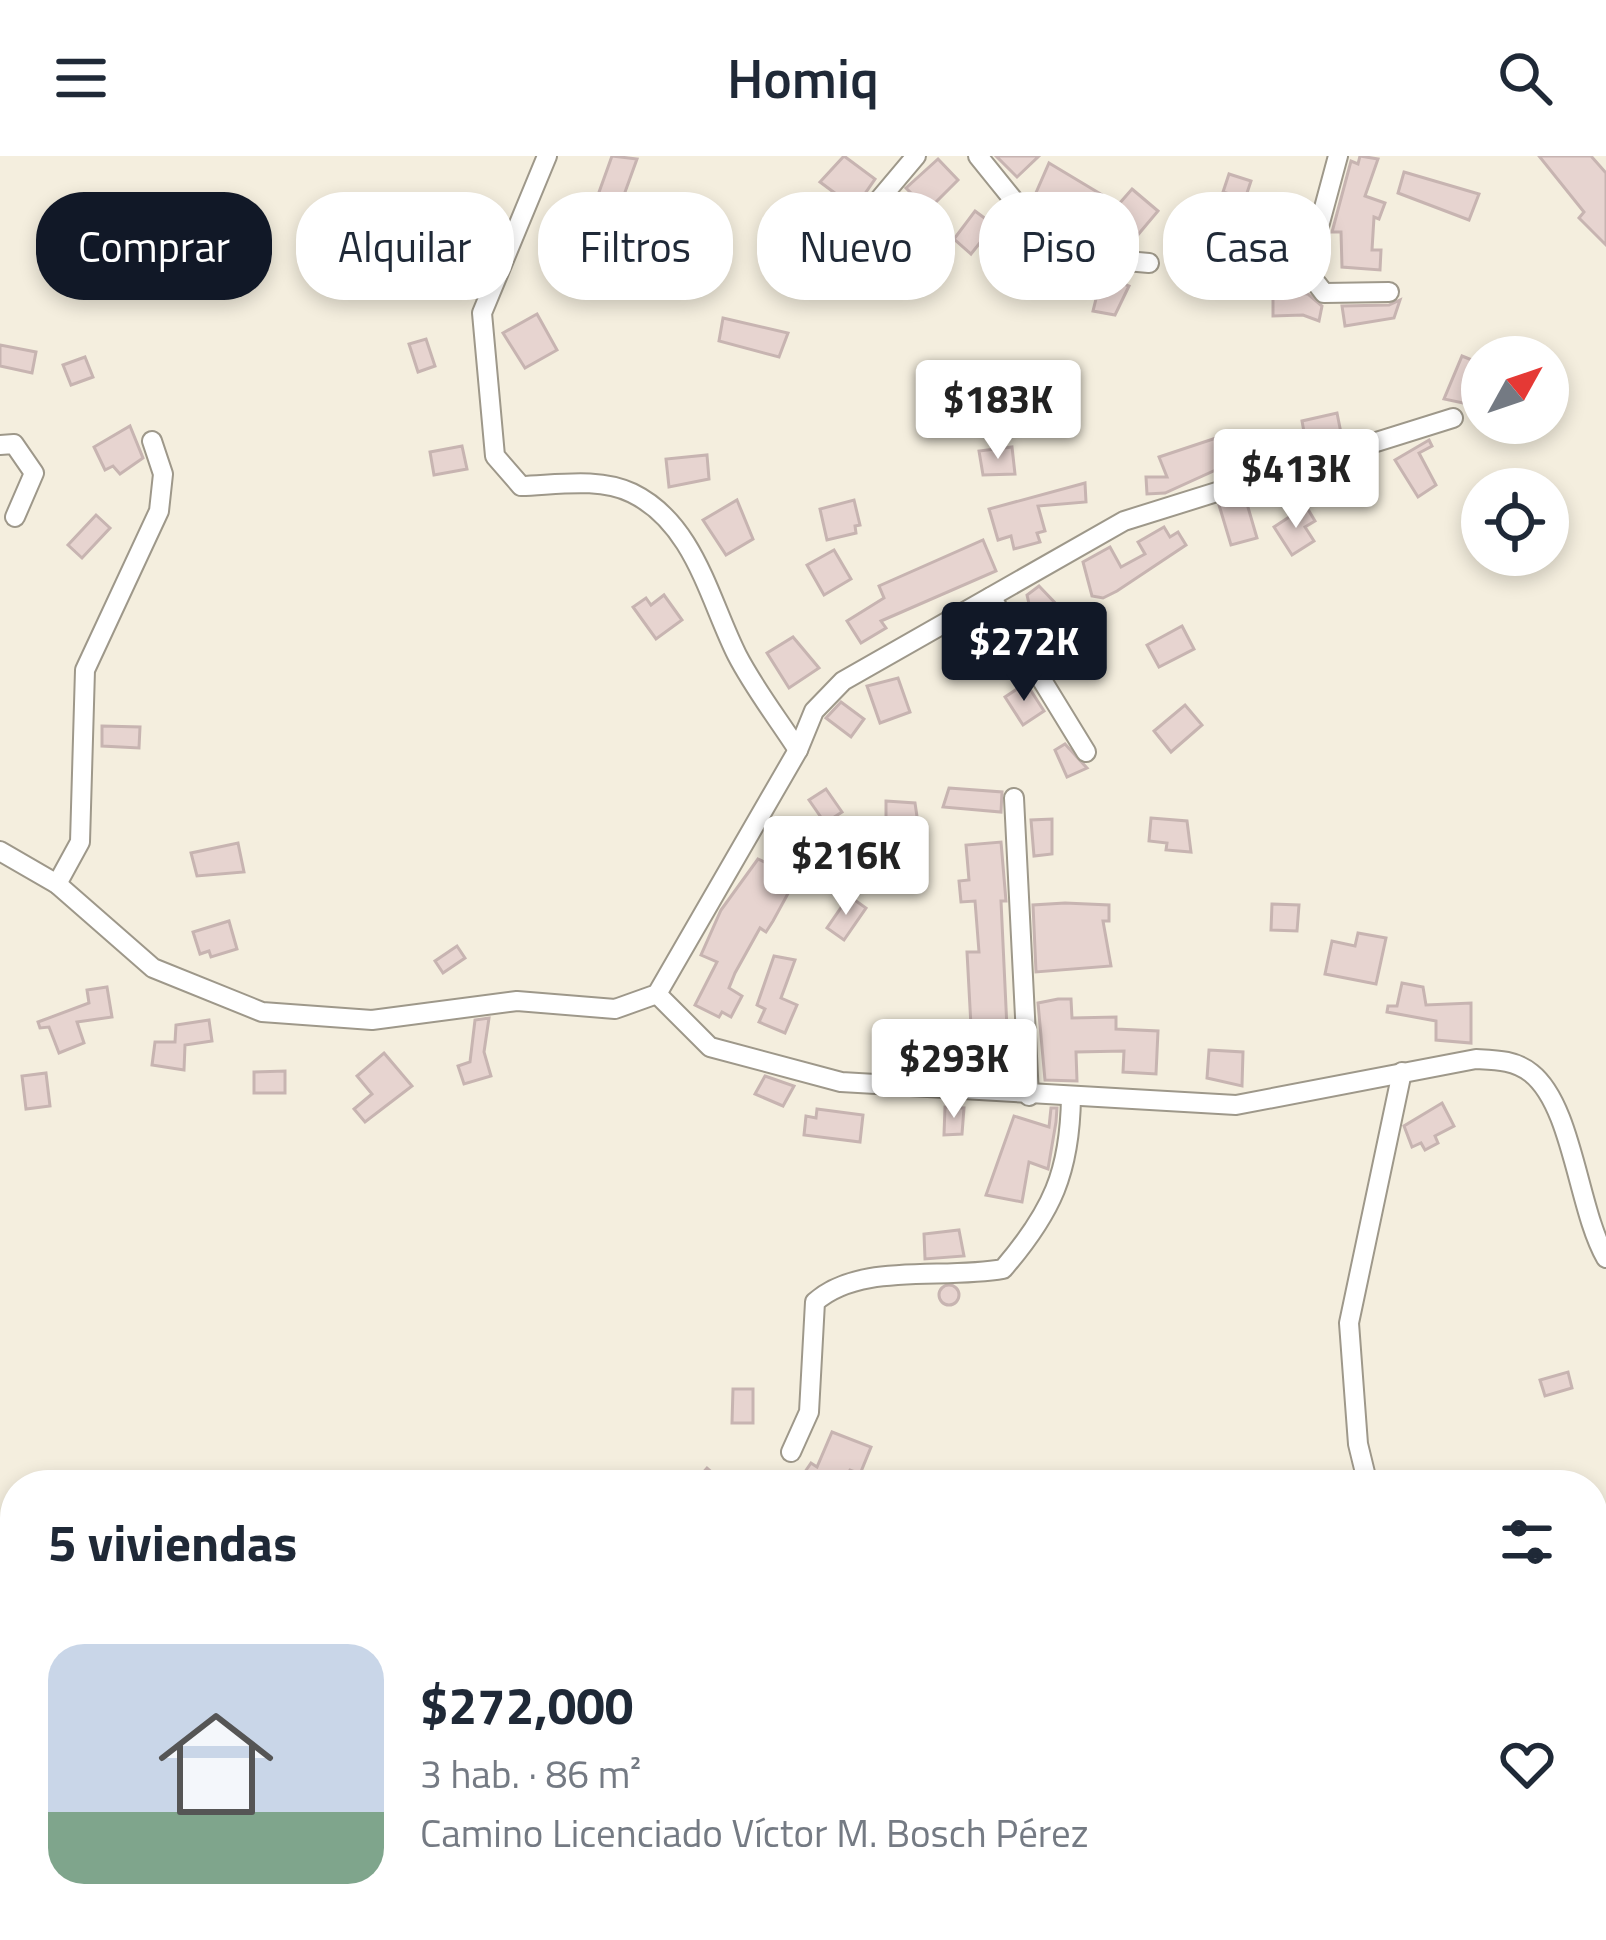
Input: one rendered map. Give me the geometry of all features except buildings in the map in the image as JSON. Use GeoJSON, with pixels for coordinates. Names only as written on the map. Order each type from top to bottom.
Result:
{"type":"FeatureCollection","features":[{"type":"Feature","properties":{"kind":"street"},"geometry":{"type":"LineString","coordinates":[[547,156],[482,313],[494,456],[520,485],[601,484],[632,493],[658,512],[691,552],[739,658],[798,750]]}},
{"type":"Feature","properties":{"kind":"street"},"geometry":{"type":"LineString","coordinates":[[886,192],[916,156]]}},
{"type":"Feature","properties":{"kind":"street"},"geometry":{"type":"LineString","coordinates":[[978,156],[1020,208],[1115,260],[1149,263]]}},
{"type":"Feature","properties":{"kind":"street"},"geometry":{"type":"LineString","coordinates":[[1338,156],[1307,271],[1324,292],[1389,292]]}},
{"type":"Feature","properties":{"kind":"street"},"geometry":{"type":"LineString","coordinates":[[3,849],[57,884],[153,968],[262,1012],[372,1020],[518,1001],[616,1009],[656,994],[798,750],[814,711],[843,681],[1124,521],[1453,418]]}},
{"type":"Feature","properties":{"kind":"street"},"geometry":{"type":"LineString","coordinates":[[57,884],[80,842],[85,670],[159,511],[163,474],[152,441]]}},
{"type":"Feature","properties":{"kind":"street"},"geometry":{"type":"LineString","coordinates":[[0,445],[14,444],[34,473],[15,517]]}},
{"type":"Feature","properties":{"kind":"street"},"geometry":{"type":"LineString","coordinates":[[991,597],[1086,752]]}},
{"type":"Feature","properties":{"kind":"street"},"geometry":{"type":"LineString","coordinates":[[1014,798],[1029,1096]]}},
{"type":"Feature","properties":{"kind":"street"},"geometry":{"type":"LineString","coordinates":[[656,994],[710,1047],[841,1082],[1236,1106],[1476,1059],[1505,1060],[1531,1072],[1550,1095],[1606,1258]]}},
{"type":"Feature","properties":{"kind":"street"},"geometry":{"type":"LineString","coordinates":[[1364,1470],[1358,1444],[1349,1323],[1402,1072]]}},
{"type":"Feature","properties":{"kind":"street"},"geometry":{"type":"LineString","coordinates":[[791,1452],[809,1412],[815,1302],[834,1286],[865,1275],[912,1278],[1003,1269],[1036,1230],[1070,1153],[1071,1097]]}}]}
